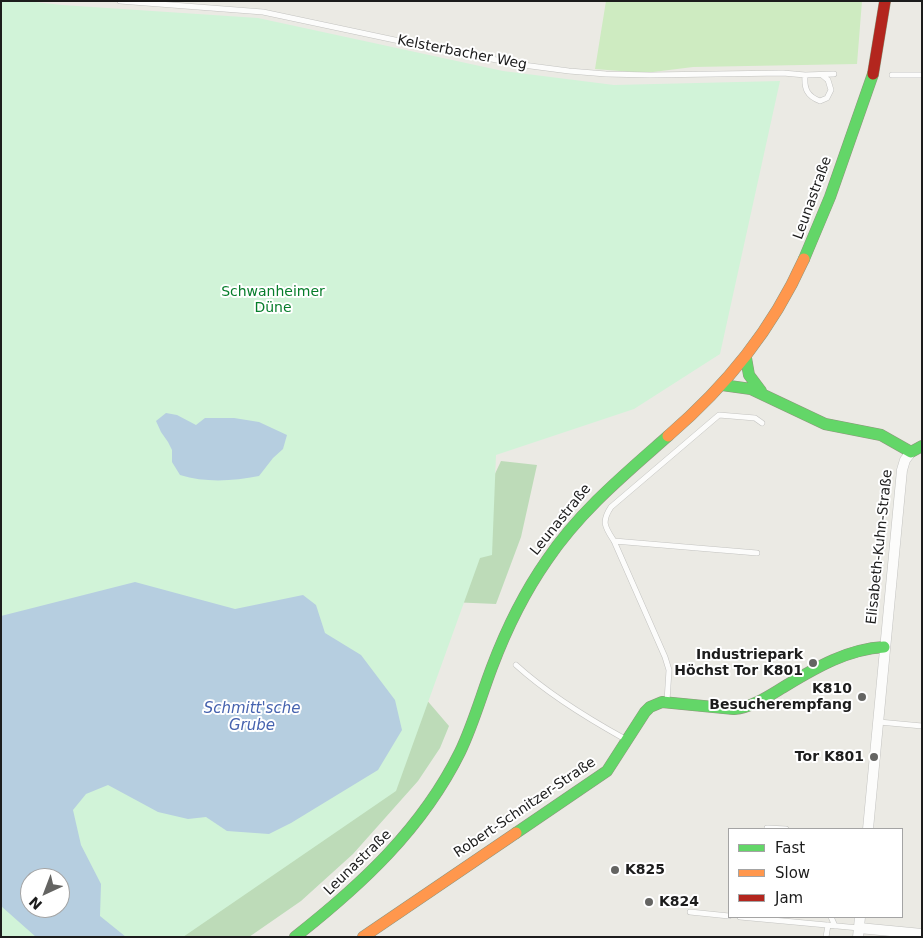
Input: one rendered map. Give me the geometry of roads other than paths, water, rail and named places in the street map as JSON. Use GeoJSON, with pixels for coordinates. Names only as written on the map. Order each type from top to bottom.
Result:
{"type":"FeatureCollection","features":[{"type":"Feature","properties":{"kind":"main road"},"geometry":{"type":"LineString","coordinates":[[868,73],[874,1]]}},
{"type":"Feature","properties":{"kind":"main road"},"geometry":{"type":"LineString","coordinates":[[868,73],[885,1]]}},
{"type":"Feature","properties":{"kind":"main road","name":"Leunastraße"},"geometry":{"type":"LineString","coordinates":[[295,937],[333,908],[368,877],[403,841],[429,806],[454,764],[465,740],[497,653],[514,614],[560,541],[602,493],[722,385],[746,358],[772,321],[795,282],[820,224],[854,127],[868,73]]}},
{"type":"Feature","properties":{"kind":"main road"},"geometry":{"type":"LineString","coordinates":[[746,358],[749,375],[761,391]]}},
{"type":"Feature","properties":{"kind":"main road"},"geometry":{"type":"LineString","coordinates":[[722,385],[740,385],[761,391],[818,421],[882,435],[912,452],[922,446]]}},
{"type":"Feature","properties":{"kind":"main road"},"geometry":{"type":"LineString","coordinates":[[666,702],[734,709],[745,708],[850,652],[872,646],[884,647]]}},
{"type":"Feature","properties":{"kind":"main road","name":"Robert-Schnitzer-Straße"},"geometry":{"type":"LineString","coordinates":[[363,937],[601,775],[612,765],[645,712],[650,707],[666,702]]}},
{"type":"Feature","properties":{"kind":"street","name":"Elisabeth-Kuhn-Straße"},"geometry":{"type":"LineString","coordinates":[[868,828],[902,470],[905,460],[912,452]]}},
{"type":"Feature","properties":{"kind":"street"},"geometry":{"type":"LineString","coordinates":[[860,918],[858,932],[922,934]]}},
{"type":"Feature","properties":{"kind":"lane","name":"Kelsterbacher Weg"},"geometry":{"type":"LineString","coordinates":[[120,1],[263,12],[423,46],[523,65],[569,71],[642,75],[834,74]]}},
{"type":"Feature","properties":{"kind":"lane"},"geometry":{"type":"LineString","coordinates":[[805,75],[804,87],[810,97],[820,102],[827,98],[831,90],[828,80],[822,75]]}},
{"type":"Feature","properties":{"kind":"lane"},"geometry":{"type":"LineString","coordinates":[[892,75],[922,75]]}},
{"type":"Feature","properties":{"kind":"lane"},"geometry":{"type":"LineString","coordinates":[[666,702],[669,670],[665,657],[614,541],[605,528],[605,516],[611,508],[719,415],[755,418],[762,424]]}},
{"type":"Feature","properties":{"kind":"lane"},"geometry":{"type":"LineString","coordinates":[[614,541],[757,553]]}},
{"type":"Feature","properties":{"kind":"lane"},"geometry":{"type":"LineString","coordinates":[[516,665],[533,680],[628,740]]}},
{"type":"Feature","properties":{"kind":"lane"},"geometry":{"type":"LineString","coordinates":[[879,722],[922,726]]}},
{"type":"Feature","properties":{"kind":"lane"},"geometry":{"type":"LineString","coordinates":[[690,912],[728,916]]}},
{"type":"Feature","properties":{"kind":"lane"},"geometry":{"type":"LineString","coordinates":[[751,918],[828,925],[858,932]]}},
{"type":"Feature","properties":{"kind":"lane"},"geometry":{"type":"LineString","coordinates":[[831,918],[835,926]]}},
{"type":"Feature","properties":{"kind":"lane"},"geometry":{"type":"LineString","coordinates":[[826,937],[828,925]]}},
{"type":"Feature","properties":{"kind":"water"},"geometry":{"type":"Polygon","coordinates":[[[166,413],[177,415],[196,425],[205,418],[234,418],[259,422],[287,435],[283,449],[259,476],[220,480],[190,478],[180,475],[172,462],[172,450],[156,421],[166,413]]]}},
{"type":"Feature","properties":{"kind":"water","name":"Schmitt'sche Grube"},"geometry":{"type":"Polygon","coordinates":[[[135,582],[235,609],[303,595],[316,605],[325,633],[361,655],[395,700],[402,730],[378,770],[291,823],[269,834],[227,831],[206,817],[188,819],[158,812],[108,785],[86,794],[73,810],[81,845],[101,884],[100,916],[126,937],[36,937],[1,906],[1,616],[135,582]]]}},
{"type":"Feature","properties":{"kind":"place","name":"Industriepark Höchst Tor K801"},"geometry":{"type":"Point","coordinates":[813,663]}},
{"type":"Feature","properties":{"kind":"place","name":"K810 Besucherempfang"},"geometry":{"type":"Point","coordinates":[862,697]}},
{"type":"Feature","properties":{"kind":"place","name":"Tor K801"},"geometry":{"type":"Point","coordinates":[874,757]}},
{"type":"Feature","properties":{"kind":"place","name":"K825"},"geometry":{"type":"Point","coordinates":[615,870]}},
{"type":"Feature","properties":{"kind":"place","name":"K824"},"geometry":{"type":"Point","coordinates":[649,902]}},
{"type":"Feature","properties":{"kind":"park label","name":"Schwanheimer Düne"},"geometry":{"type":"Point","coordinates":[273,300]}}]}
